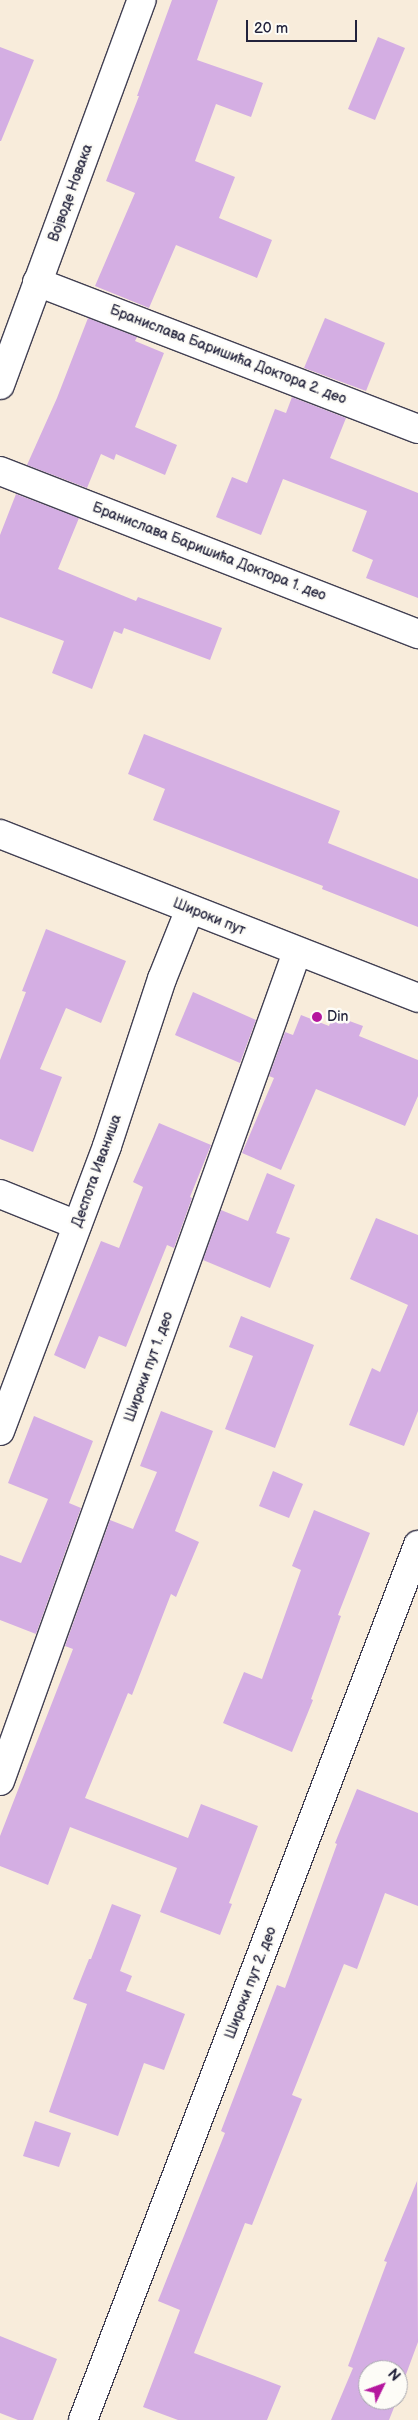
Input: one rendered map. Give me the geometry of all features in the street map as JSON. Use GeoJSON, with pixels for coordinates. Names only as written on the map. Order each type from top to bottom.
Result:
{"type":"FeatureCollection","features":[{"type":"Feature","properties":{"kind":"street","name":"Војводе Новака"},"geometry":{"type":"LineString","coordinates":[[0,385],[142,0]]}},
{"type":"Feature","properties":{"kind":"street","name":"Бранислава Баришића Доктора 2. део"},"geometry":{"type":"LineString","coordinates":[[37,282],[418,429]]}},
{"type":"Feature","properties":{"kind":"street","name":"Бранислава Баришића Доктора 1. део"},"geometry":{"type":"LineString","coordinates":[[0,471],[418,634]]}},
{"type":"Feature","properties":{"kind":"street","name":"Широки пут"},"geometry":{"type":"LineString","coordinates":[[0,834],[418,998]]}},
{"type":"Feature","properties":{"kind":"street","name":"Деспота Иваниша"},"geometry":{"type":"LineString","coordinates":[[0,1431],[107,1146],[162,979],[190,909]]}},
{"type":"Feature","properties":{"kind":"street","name":"Широки пут 1. део"},"geometry":{"type":"LineString","coordinates":[[0,1781],[297,952]]}},
{"type":"Feature","properties":{"kind":"street"},"geometry":{"type":"LineString","coordinates":[[0,1194],[77,1225]]}},
{"type":"Feature","properties":{"kind":"street","name":"Широки пут 2. део"},"geometry":{"type":"LineString","coordinates":[[83,2420],[418,1544]]}},
{"type":"Feature","properties":{"kind":"building"},"geometry":{"type":"Polygon","coordinates":[[[172,0],[218,0],[197,60],[263,83],[251,117],[216,104],[195,161],[235,177],[219,218],[272,240],[257,278],[176,245],[149,308],[95,286],[135,193],[106,181],[139,96],[137,96],[172,0]]]}},
{"type":"Feature","properties":{"kind":"building"},"geometry":{"type":"Polygon","coordinates":[[[378,37],[405,48],[375,120],[348,109],[378,37]]]}},
{"type":"Feature","properties":{"kind":"building"},"geometry":{"type":"Polygon","coordinates":[[[0,47],[34,60],[1,141],[0,141],[0,47]]]}},
{"type":"Feature","properties":{"kind":"building"},"geometry":{"type":"Polygon","coordinates":[[[88,318],[137,337],[135,341],[164,353],[135,427],[177,445],[165,475],[116,454],[114,460],[101,454],[87,488],[27,465],[57,398],[88,318]]]}},
{"type":"Feature","properties":{"kind":"building"},"geometry":{"type":"Polygon","coordinates":[[[325,318],[385,343],[366,391],[304,368],[325,318]]]}},
{"type":"Feature","properties":{"kind":"building"},"geometry":{"type":"Polygon","coordinates":[[[292,397],[346,418],[330,458],[418,493],[418,598],[366,578],[373,560],[352,551],[367,511],[283,479],[261,535],[216,517],[232,477],[247,483],[275,409],[286,413],[292,397]]]}},
{"type":"Feature","properties":{"kind":"building"},"geometry":{"type":"Polygon","coordinates":[[[16,494],[79,518],[58,569],[136,601],[138,597],[222,628],[210,660],[124,628],[122,634],[114,631],[92,689],[52,673],[64,641],[0,617],[0,535],[16,494]]]}},
{"type":"Feature","properties":{"kind":"building"},"geometry":{"type":"Polygon","coordinates":[[[144,734],[340,811],[328,843],[418,879],[418,927],[322,889],[323,886],[153,820],[165,789],[128,774],[144,734]]]}},
{"type":"Feature","properties":{"kind":"building"},"geometry":{"type":"Polygon","coordinates":[[[46,929],[126,961],[101,1023],[66,1008],[40,1069],[62,1077],[33,1152],[0,1139],[0,1060],[26,992],[22,991],[46,929]]]}},
{"type":"Feature","properties":{"kind":"building"},"geometry":{"type":"Polygon","coordinates":[[[193,992],[256,1020],[240,1063],[175,1035],[193,992]]]}},
{"type":"Feature","properties":{"kind":"building"},"geometry":{"type":"Polygon","coordinates":[[[301,1015],[329,1026],[333,1015],[363,1026],[359,1036],[418,1060],[418,1096],[405,1126],[316,1089],[281,1170],[242,1153],[274,1078],[269,1076],[285,1032],[293,1035],[301,1015]]]}},
{"type":"Feature","properties":{"kind":"building"},"geometry":{"type":"Polygon","coordinates":[[[159,1123],[211,1145],[190,1197],[192,1198],[174,1248],[167,1245],[126,1347],[99,1336],[85,1369],[54,1355],[101,1241],[119,1248],[143,1187],[133,1182],[159,1123]]]}},
{"type":"Feature","properties":{"kind":"building"},"geometry":{"type":"Polygon","coordinates":[[[267,1173],[295,1185],[276,1233],[290,1238],[270,1288],[203,1260],[221,1210],[248,1221],[267,1173]]]}},
{"type":"Feature","properties":{"kind":"building"},"geometry":{"type":"Polygon","coordinates":[[[376,1218],[418,1235],[418,1411],[404,1446],[349,1425],[372,1368],[380,1372],[408,1305],[350,1279],[376,1218]]]}},
{"type":"Feature","properties":{"kind":"building"},"geometry":{"type":"Polygon","coordinates":[[[241,1316],[314,1345],[275,1448],[225,1429],[253,1356],[229,1347],[241,1316]]]}},
{"type":"Feature","properties":{"kind":"building"},"geometry":{"type":"Polygon","coordinates":[[[161,1411],[213,1431],[175,1531],[199,1542],[176,1597],[171,1594],[132,1695],[128,1693],[85,1798],[188,1838],[201,1804],[258,1826],[229,1903],[232,1904],[220,1935],[160,1912],[177,1868],[70,1827],[48,1885],[0,1866],[0,1836],[73,1649],[65,1646],[110,1520],[133,1529],[157,1472],[140,1466],[161,1411]]]}},
{"type":"Feature","properties":{"kind":"building"},"geometry":{"type":"Polygon","coordinates":[[[34,1416],[93,1441],[69,1503],[81,1508],[36,1634],[0,1620],[0,1555],[21,1563],[48,1499],[8,1483],[34,1416]]]}},
{"type":"Feature","properties":{"kind":"building"},"geometry":{"type":"Polygon","coordinates":[[[273,1471],[303,1484],[289,1518],[259,1506],[273,1471]]]}},
{"type":"Feature","properties":{"kind":"building"},"geometry":{"type":"Polygon","coordinates":[[[314,1510],[370,1533],[338,1615],[341,1616],[311,1699],[313,1700],[292,1752],[223,1723],[244,1672],[262,1679],[301,1570],[292,1566],[314,1510]]]}},
{"type":"Feature","properties":{"kind":"building"},"geometry":{"type":"Polygon","coordinates":[[[357,1789],[418,1813],[418,1906],[385,1893],[357,1969],[344,1964],[292,2095],[302,2099],[252,2225],[245,2223],[194,2353],[281,2386],[267,2420],[178,2420],[143,2407],[180,2310],[158,2301],[225,2133],[221,2131],[277,1985],[285,1988],[337,1844],[335,1843],[357,1789]]]}},
{"type":"Feature","properties":{"kind":"building"},"geometry":{"type":"Polygon","coordinates":[[[112,1904],[141,1915],[120,1971],[132,1976],[126,1991],[185,2014],[164,2070],[144,2063],[118,2136],[49,2112],[87,2004],[73,1999],[112,1904]]]}},
{"type":"Feature","properties":{"kind":"building"},"geometry":{"type":"Polygon","coordinates":[[[35,2121],[71,2133],[59,2167],[23,2156],[35,2121]]]}},
{"type":"Feature","properties":{"kind":"building"},"geometry":{"type":"Polygon","coordinates":[[[417,2181],[418,2342],[408,2369],[408,2360],[358,2360],[358,2410],[393,2410],[389,2420],[331,2420],[353,2368],[348,2366],[387,2262],[384,2261],[417,2181]]]}},
{"type":"Feature","properties":{"kind":"building"},"geometry":{"type":"Polygon","coordinates":[[[0,2336],[57,2359],[33,2420],[18,2420],[0,2413],[0,2336]]]}},
{"type":"Feature","properties":{"kind":"place","name":"Din"},"geometry":{"type":"Point","coordinates":[317,1017]}}]}
